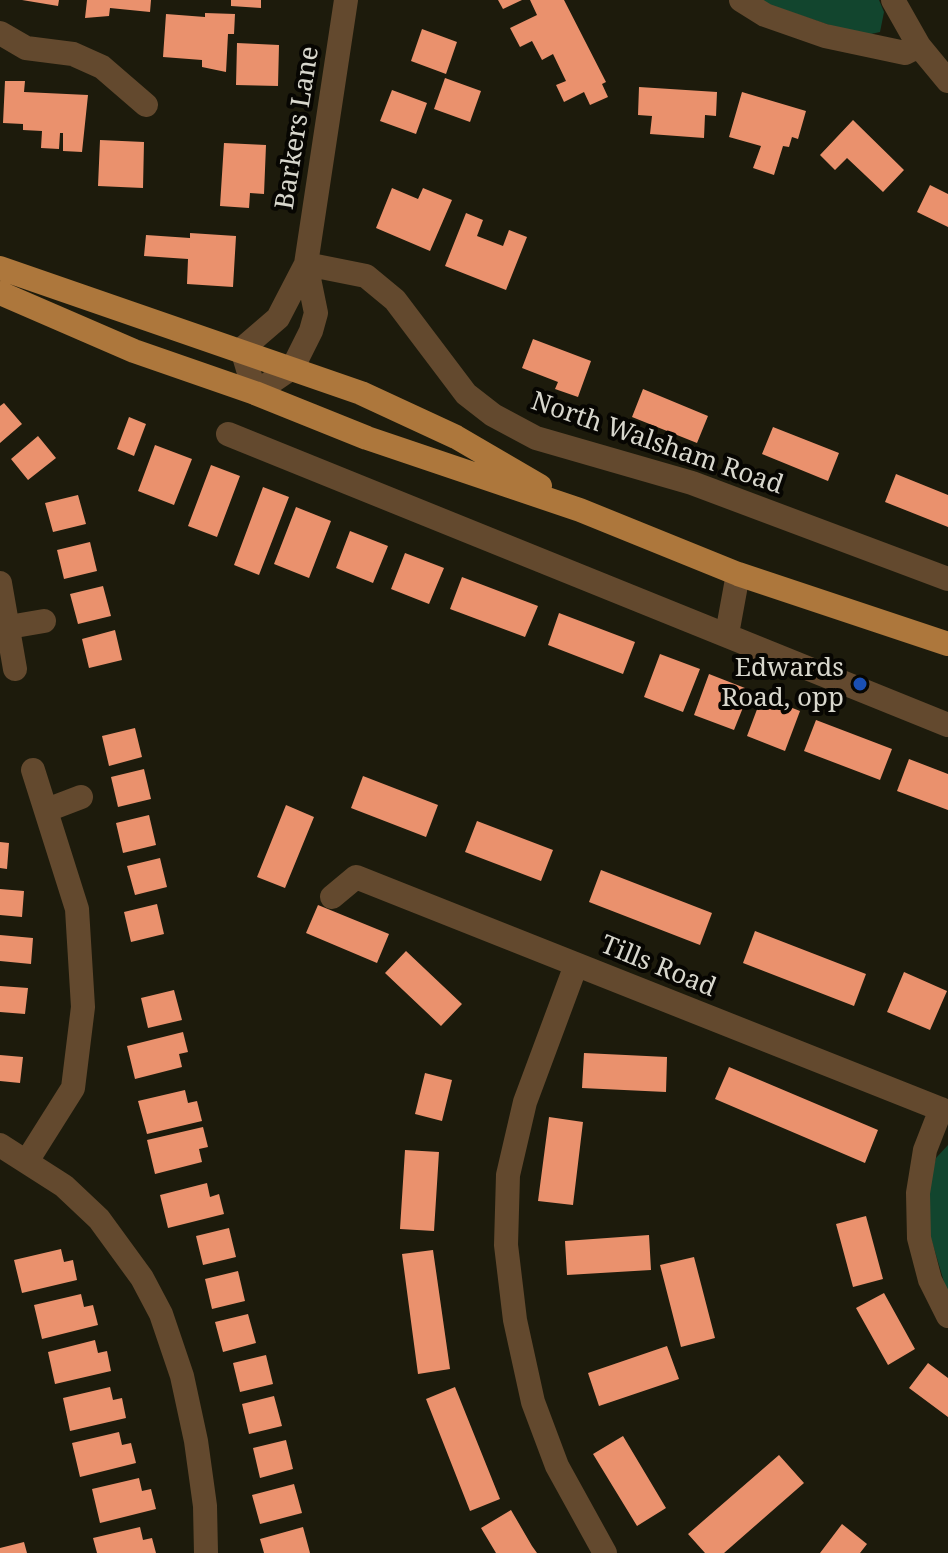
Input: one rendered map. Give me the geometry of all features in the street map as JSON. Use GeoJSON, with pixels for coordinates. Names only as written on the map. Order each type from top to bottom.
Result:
{"type":"FeatureCollection","features":[{"type":"Feature","properties":{"kind":"main road"},"geometry":{"type":"LineString","coordinates":[[0,268],[293,367],[456,437],[580,510]]}},
{"type":"Feature","properties":{"kind":"main road"},"geometry":{"type":"LineString","coordinates":[[0,293],[134,351],[255,393],[382,443],[580,510],[738,574],[948,644]]}},
{"type":"Feature","properties":{"kind":"street","name":"Barkers Lane"},"geometry":{"type":"LineString","coordinates":[[242,349],[278,318],[306,264],[346,0]]}},
{"type":"Feature","properties":{"kind":"street"},"geometry":{"type":"LineString","coordinates":[[741,0],[765,15],[825,36],[905,53],[919,46]]}},
{"type":"Feature","properties":{"kind":"street"},"geometry":{"type":"LineString","coordinates":[[893,0],[919,46],[948,81]]}},
{"type":"Feature","properties":{"kind":"street"},"geometry":{"type":"LineString","coordinates":[[0,33],[26,48],[73,54],[102,67],[146,105]]}},
{"type":"Feature","properties":{"kind":"street","name":"Barkers Lane"},"geometry":{"type":"LineString","coordinates":[[293,367],[316,313],[306,264]]}},
{"type":"Feature","properties":{"kind":"street","name":"North Walsham Road"},"geometry":{"type":"LineString","coordinates":[[306,264],[366,276],[395,300],[466,394],[493,415],[536,438],[692,483],[948,579]]}},
{"type":"Feature","properties":{"kind":"street"},"geometry":{"type":"LineString","coordinates":[[242,349],[255,393],[293,367]]}},
{"type":"Feature","properties":{"kind":"street"},"geometry":{"type":"LineString","coordinates":[[228,434],[948,725]]}},
{"type":"Feature","properties":{"kind":"street"},"geometry":{"type":"LineString","coordinates":[[727,634],[738,574]]}},
{"type":"Feature","properties":{"kind":"street"},"geometry":{"type":"LineString","coordinates":[[0,583],[15,669]]}},
{"type":"Feature","properties":{"kind":"street"},"geometry":{"type":"LineString","coordinates":[[9,627],[44,621]]}},
{"type":"Feature","properties":{"kind":"street"},"geometry":{"type":"LineString","coordinates":[[27,1161],[73,1088],[83,1007],[77,909],[33,770]]}},
{"type":"Feature","properties":{"kind":"street"},"geometry":{"type":"LineString","coordinates":[[47,810],[81,797]]}},
{"type":"Feature","properties":{"kind":"street","name":"Tills Road"},"geometry":{"type":"LineString","coordinates":[[332,897],[355,866],[576,965],[944,1110],[925,1150],[918,1193],[919,1238],[930,1280],[948,1316]]}},
{"type":"Feature","properties":{"kind":"street"},"geometry":{"type":"LineString","coordinates":[[576,965],[525,1102],[508,1175],[506,1245],[515,1320],[533,1402],[557,1466],[605,1553]]}},
{"type":"Feature","properties":{"kind":"street"},"geometry":{"type":"LineString","coordinates":[[0,1145],[64,1186],[99,1219],[142,1278],[161,1314],[182,1376],[196,1441],[205,1506],[206,1553]]}},
{"type":"Feature","properties":{"kind":"green space"},"geometry":{"type":"Polygon","coordinates":[[[755,0],[879,0],[884,12],[880,32],[862,36],[755,0]]]}},
{"type":"Feature","properties":{"kind":"green space"},"geometry":{"type":"Polygon","coordinates":[[[948,1145],[948,1295],[930,1235],[927,1192],[936,1158],[948,1145]]]}},
{"type":"Feature","properties":{"kind":"building"},"geometry":{"type":"Polygon","coordinates":[[[22,0],[59,0],[58,6],[22,0]]]}},
{"type":"Feature","properties":{"kind":"building"},"geometry":{"type":"Polygon","coordinates":[[[87,0],[151,0],[150,12],[110,8],[109,16],[85,18],[87,0]]]}},
{"type":"Feature","properties":{"kind":"building"},"geometry":{"type":"Polygon","coordinates":[[[231,0],[261,0],[261,8],[231,6],[231,0]]]}},
{"type":"Feature","properties":{"kind":"building"},"geometry":{"type":"Polygon","coordinates":[[[498,0],[522,0],[503,9],[498,0]]]}},
{"type":"Feature","properties":{"kind":"building"},"geometry":{"type":"Polygon","coordinates":[[[530,0],[564,0],[606,82],[602,84],[608,97],[590,105],[584,92],[564,102],[556,85],[566,81],[553,54],[542,60],[532,41],[520,47],[510,28],[537,15],[530,0]]]}},
{"type":"Feature","properties":{"kind":"building"},"geometry":{"type":"Polygon","coordinates":[[[205,13],[235,14],[234,34],[228,34],[226,72],[202,67],[202,60],[163,57],[166,14],[205,17],[205,13]]]}},
{"type":"Feature","properties":{"kind":"building"},"geometry":{"type":"Polygon","coordinates":[[[422,29],[457,42],[446,74],[411,61],[422,29]]]}},
{"type":"Feature","properties":{"kind":"building"},"geometry":{"type":"Polygon","coordinates":[[[237,43],[279,45],[278,86],[236,85],[237,43]]]}},
{"type":"Feature","properties":{"kind":"building"},"geometry":{"type":"Polygon","coordinates":[[[445,78],[481,91],[470,122],[434,109],[445,78]]]}},
{"type":"Feature","properties":{"kind":"building"},"geometry":{"type":"Polygon","coordinates":[[[5,81],[25,81],[24,92],[88,95],[82,152],[63,151],[63,133],[60,133],[59,149],[41,148],[42,131],[23,130],[23,124],[3,123],[5,81]]]}},
{"type":"Feature","properties":{"kind":"building"},"geometry":{"type":"Polygon","coordinates":[[[639,87],[717,92],[716,116],[705,115],[704,138],[650,134],[652,116],[638,115],[639,87]]]}},
{"type":"Feature","properties":{"kind":"building"},"geometry":{"type":"Polygon","coordinates":[[[392,90],[427,103],[416,134],[380,121],[392,90]]]}},
{"type":"Feature","properties":{"kind":"building"},"geometry":{"type":"Polygon","coordinates":[[[742,92],[806,111],[798,139],[792,137],[789,147],[783,146],[774,175],[753,168],[761,146],[729,137],[742,92]]]}},
{"type":"Feature","properties":{"kind":"building"},"geometry":{"type":"Polygon","coordinates":[[[853,120],[904,170],[883,192],[847,158],[835,170],[820,155],[853,120]]]}},
{"type":"Feature","properties":{"kind":"building"},"geometry":{"type":"Polygon","coordinates":[[[100,140],[144,142],[143,188],[98,186],[100,140]]]}},
{"type":"Feature","properties":{"kind":"building"},"geometry":{"type":"Polygon","coordinates":[[[224,143],[266,145],[264,194],[250,193],[249,208],[220,206],[224,143]]]}},
{"type":"Feature","properties":{"kind":"building"},"geometry":{"type":"Polygon","coordinates":[[[930,185],[948,194],[948,227],[917,212],[930,185]]]}},
{"type":"Feature","properties":{"kind":"building"},"geometry":{"type":"Polygon","coordinates":[[[392,188],[418,199],[423,188],[452,200],[430,251],[376,228],[392,188]]]}},
{"type":"Feature","properties":{"kind":"building"},"geometry":{"type":"Polygon","coordinates":[[[466,213],[483,220],[477,236],[503,246],[509,230],[527,237],[506,290],[445,266],[466,213]]]}},
{"type":"Feature","properties":{"kind":"building"},"geometry":{"type":"Polygon","coordinates":[[[190,233],[236,236],[233,287],[187,284],[188,259],[144,256],[146,235],[190,238],[190,233]]]}},
{"type":"Feature","properties":{"kind":"building"},"geometry":{"type":"Polygon","coordinates":[[[533,339],[591,361],[578,397],[555,389],[558,382],[522,368],[533,339]]]}},
{"type":"Feature","properties":{"kind":"building"},"geometry":{"type":"Polygon","coordinates":[[[643,389],[708,416],[697,443],[632,417],[643,389]]]}},
{"type":"Feature","properties":{"kind":"building"},"geometry":{"type":"Polygon","coordinates":[[[4,403],[22,424],[0,443],[0,406],[4,403]]]}},
{"type":"Feature","properties":{"kind":"building"},"geometry":{"type":"Polygon","coordinates":[[[129,417],[146,424],[134,456],[117,449],[129,417]]]}},
{"type":"Feature","properties":{"kind":"building"},"geometry":{"type":"Polygon","coordinates":[[[773,427],[839,453],[828,481],[762,454],[773,427]]]}},
{"type":"Feature","properties":{"kind":"building"},"geometry":{"type":"Polygon","coordinates":[[[38,436],[56,458],[28,480],[11,459],[38,436]]]}},
{"type":"Feature","properties":{"kind":"building"},"geometry":{"type":"Polygon","coordinates":[[[155,445],[192,459],[174,505],[138,491],[155,445]]]}},
{"type":"Feature","properties":{"kind":"building"},"geometry":{"type":"Polygon","coordinates":[[[211,465],[240,476],[217,537],[188,526],[211,465]]]}},
{"type":"Feature","properties":{"kind":"building"},"geometry":{"type":"Polygon","coordinates":[[[896,474],[948,495],[948,527],[885,502],[896,474]]]}},
{"type":"Feature","properties":{"kind":"building"},"geometry":{"type":"Polygon","coordinates":[[[263,487],[289,497],[259,575],[234,565],[263,487]]]}},
{"type":"Feature","properties":{"kind":"building"},"geometry":{"type":"Polygon","coordinates":[[[78,495],[86,524],[53,532],[45,503],[78,495]]]}},
{"type":"Feature","properties":{"kind":"building"},"geometry":{"type":"Polygon","coordinates":[[[296,507],[331,521],[309,578],[274,564],[296,507]]]}},
{"type":"Feature","properties":{"kind":"building"},"geometry":{"type":"Polygon","coordinates":[[[350,531],[388,546],[373,583],[336,568],[350,531]]]}},
{"type":"Feature","properties":{"kind":"building"},"geometry":{"type":"Polygon","coordinates":[[[90,542],[97,571],[64,579],[57,550],[90,542]]]}},
{"type":"Feature","properties":{"kind":"building"},"geometry":{"type":"Polygon","coordinates":[[[405,553],[444,568],[429,604],[391,589],[405,553]]]}},
{"type":"Feature","properties":{"kind":"building"},"geometry":{"type":"Polygon","coordinates":[[[462,577],[538,606],[525,637],[450,609],[462,577]]]}},
{"type":"Feature","properties":{"kind":"building"},"geometry":{"type":"Polygon","coordinates":[[[103,586],[111,616],[78,624],[70,594],[103,586]]]}},
{"type":"Feature","properties":{"kind":"building"},"geometry":{"type":"Polygon","coordinates":[[[559,613],[635,642],[623,674],[548,645],[559,613]]]}},
{"type":"Feature","properties":{"kind":"building"},"geometry":{"type":"Polygon","coordinates":[[[115,630],[122,660],[89,668],[82,639],[115,630]]]}},
{"type":"Feature","properties":{"kind":"building"},"geometry":{"type":"Polygon","coordinates":[[[660,654],[700,669],[683,712],[644,697],[660,654]]]}},
{"type":"Feature","properties":{"kind":"building"},"geometry":{"type":"Polygon","coordinates":[[[709,674],[750,690],[734,730],[694,715],[709,674]]]}},
{"type":"Feature","properties":{"kind":"building"},"geometry":{"type":"Polygon","coordinates":[[[762,696],[800,711],[785,751],[747,736],[762,696]]]}},
{"type":"Feature","properties":{"kind":"building"},"geometry":{"type":"Polygon","coordinates":[[[816,720],[892,749],[880,780],[804,751],[816,720]]]}},
{"type":"Feature","properties":{"kind":"building"},"geometry":{"type":"Polygon","coordinates":[[[135,728],[142,757],[109,766],[102,736],[135,728]]]}},
{"type":"Feature","properties":{"kind":"building"},"geometry":{"type":"Polygon","coordinates":[[[909,759],[948,774],[948,810],[897,791],[909,759]]]}},
{"type":"Feature","properties":{"kind":"building"},"geometry":{"type":"Polygon","coordinates":[[[144,769],[151,799],[118,807],[111,777],[144,769]]]}},
{"type":"Feature","properties":{"kind":"building"},"geometry":{"type":"Polygon","coordinates":[[[363,776],[438,805],[426,837],[351,808],[363,776]]]}},
{"type":"Feature","properties":{"kind":"building"},"geometry":{"type":"Polygon","coordinates":[[[286,805],[314,817],[285,888],[257,877],[286,805]]]}},
{"type":"Feature","properties":{"kind":"building"},"geometry":{"type":"Polygon","coordinates":[[[149,815],[156,845],[123,853],[116,823],[149,815]]]}},
{"type":"Feature","properties":{"kind":"building"},"geometry":{"type":"Polygon","coordinates":[[[477,821],[553,850],[541,881],[465,852],[477,821]]]}},
{"type":"Feature","properties":{"kind":"building"},"geometry":{"type":"Polygon","coordinates":[[[0,842],[9,843],[7,869],[0,868],[0,842]]]}},
{"type":"Feature","properties":{"kind":"building"},"geometry":{"type":"Polygon","coordinates":[[[160,858],[167,887],[135,895],[127,866],[160,858]]]}},
{"type":"Feature","properties":{"kind":"building"},"geometry":{"type":"Polygon","coordinates":[[[601,870],[712,913],[700,945],[589,902],[601,870]]]}},
{"type":"Feature","properties":{"kind":"building"},"geometry":{"type":"Polygon","coordinates":[[[0,889],[24,891],[22,917],[0,915],[0,889]]]}},
{"type":"Feature","properties":{"kind":"building"},"geometry":{"type":"Polygon","coordinates":[[[157,904],[164,934],[131,942],[124,912],[157,904]]]}},
{"type":"Feature","properties":{"kind":"building"},"geometry":{"type":"Polygon","coordinates":[[[318,905],[389,934],[377,963],[306,933],[318,905]]]}},
{"type":"Feature","properties":{"kind":"building"},"geometry":{"type":"Polygon","coordinates":[[[755,931],[866,974],[854,1006],[743,963],[755,931]]]}},
{"type":"Feature","properties":{"kind":"building"},"geometry":{"type":"Polygon","coordinates":[[[0,935],[33,938],[31,964],[0,961],[0,935]]]}},
{"type":"Feature","properties":{"kind":"building"},"geometry":{"type":"Polygon","coordinates":[[[406,951],[462,1004],[441,1026],[385,973],[406,951]]]}},
{"type":"Feature","properties":{"kind":"building"},"geometry":{"type":"Polygon","coordinates":[[[904,972],[947,991],[930,1030],[887,1012],[904,972]]]}},
{"type":"Feature","properties":{"kind":"building"},"geometry":{"type":"Polygon","coordinates":[[[0,986],[28,988],[25,1014],[0,1012],[0,986]]]}},
{"type":"Feature","properties":{"kind":"building"},"geometry":{"type":"Polygon","coordinates":[[[174,990],[182,1020],[148,1028],[141,998],[174,990]]]}},
{"type":"Feature","properties":{"kind":"building"},"geometry":{"type":"Polygon","coordinates":[[[183,1032],[188,1052],[179,1054],[182,1067],[135,1079],[127,1046],[183,1032]]]}},
{"type":"Feature","properties":{"kind":"building"},"geometry":{"type":"Polygon","coordinates":[[[584,1053],[667,1057],[666,1092],[582,1088],[584,1053]]]}},
{"type":"Feature","properties":{"kind":"building"},"geometry":{"type":"Polygon","coordinates":[[[0,1055],[23,1057],[20,1083],[0,1081],[0,1055]]]}},
{"type":"Feature","properties":{"kind":"building"},"geometry":{"type":"Polygon","coordinates":[[[729,1067],[878,1130],[865,1163],[715,1099],[729,1067]]]}},
{"type":"Feature","properties":{"kind":"building"},"geometry":{"type":"Polygon","coordinates":[[[425,1073],[452,1080],[442,1121],[415,1114],[425,1073]]]}},
{"type":"Feature","properties":{"kind":"building"},"geometry":{"type":"Polygon","coordinates":[[[185,1090],[188,1103],[197,1101],[202,1121],[147,1134],[138,1101],[185,1090]]]}},
{"type":"Feature","properties":{"kind":"building"},"geometry":{"type":"Polygon","coordinates":[[[549,1117],[583,1122],[573,1205],[538,1201],[549,1117]]]}},
{"type":"Feature","properties":{"kind":"building"},"geometry":{"type":"Polygon","coordinates":[[[203,1127],[208,1147],[199,1149],[202,1162],[155,1174],[147,1140],[203,1127]]]}},
{"type":"Feature","properties":{"kind":"building"},"geometry":{"type":"Polygon","coordinates":[[[405,1150],[439,1152],[434,1231],[400,1229],[405,1150]]]}},
{"type":"Feature","properties":{"kind":"building"},"geometry":{"type":"Polygon","coordinates":[[[207,1183],[210,1197],[219,1194],[224,1214],[168,1228],[160,1195],[207,1183]]]}},
{"type":"Feature","properties":{"kind":"building"},"geometry":{"type":"Polygon","coordinates":[[[866,1216],[883,1279],[853,1287],[836,1224],[866,1216]]]}},
{"type":"Feature","properties":{"kind":"building"},"geometry":{"type":"Polygon","coordinates":[[[229,1228],[236,1257],[203,1265],[196,1236],[229,1228]]]}},
{"type":"Feature","properties":{"kind":"building"},"geometry":{"type":"Polygon","coordinates":[[[649,1235],[651,1270],[567,1275],[565,1241],[649,1235]]]}},
{"type":"Feature","properties":{"kind":"building"},"geometry":{"type":"Polygon","coordinates":[[[61,1249],[64,1262],[73,1260],[77,1280],[22,1293],[14,1260],[61,1249]]]}},
{"type":"Feature","properties":{"kind":"building"},"geometry":{"type":"Polygon","coordinates":[[[433,1250],[450,1369],[418,1374],[402,1254],[433,1250]]]}},
{"type":"Feature","properties":{"kind":"building"},"geometry":{"type":"Polygon","coordinates":[[[694,1257],[715,1338],[681,1347],[660,1265],[694,1257]]]}},
{"type":"Feature","properties":{"kind":"building"},"geometry":{"type":"Polygon","coordinates":[[[238,1271],[245,1301],[212,1309],[205,1279],[238,1271]]]}},
{"type":"Feature","properties":{"kind":"building"},"geometry":{"type":"Polygon","coordinates":[[[884,1293],[915,1349],[888,1365],[856,1308],[884,1293]]]}},
{"type":"Feature","properties":{"kind":"building"},"geometry":{"type":"Polygon","coordinates":[[[81,1294],[84,1307],[93,1305],[98,1325],[42,1339],[34,1305],[81,1294]]]}},
{"type":"Feature","properties":{"kind":"building"},"geometry":{"type":"Polygon","coordinates":[[[248,1314],[256,1343],[223,1352],[215,1322],[248,1314]]]}},
{"type":"Feature","properties":{"kind":"building"},"geometry":{"type":"Polygon","coordinates":[[[95,1340],[98,1353],[107,1351],[111,1371],[55,1384],[48,1352],[95,1340]]]}},
{"type":"Feature","properties":{"kind":"building"},"geometry":{"type":"Polygon","coordinates":[[[667,1346],[679,1379],[599,1406],[588,1373],[667,1346]]]}},
{"type":"Feature","properties":{"kind":"building"},"geometry":{"type":"Polygon","coordinates":[[[266,1355],[273,1384],[240,1392],[233,1363],[266,1355]]]}},
{"type":"Feature","properties":{"kind":"building"},"geometry":{"type":"Polygon","coordinates":[[[928,1363],[948,1378],[948,1417],[909,1388],[928,1363]]]}},
{"type":"Feature","properties":{"kind":"building"},"geometry":{"type":"Polygon","coordinates":[[[110,1387],[113,1400],[122,1398],[126,1418],[70,1431],[63,1398],[110,1387]]]}},
{"type":"Feature","properties":{"kind":"building"},"geometry":{"type":"Polygon","coordinates":[[[455,1387],[500,1499],[470,1511],[426,1399],[455,1387]]]}},
{"type":"Feature","properties":{"kind":"building"},"geometry":{"type":"Polygon","coordinates":[[[274,1396],[282,1426],[249,1434],[242,1404],[274,1396]]]}},
{"type":"Feature","properties":{"kind":"building"},"geometry":{"type":"Polygon","coordinates":[[[119,1432],[122,1445],[131,1443],[136,1463],[80,1477],[72,1443],[119,1432]]]}},
{"type":"Feature","properties":{"kind":"building"},"geometry":{"type":"Polygon","coordinates":[[[623,1436],[666,1508],[637,1526],[593,1454],[623,1436]]]}},
{"type":"Feature","properties":{"kind":"building"},"geometry":{"type":"Polygon","coordinates":[[[286,1440],[293,1469],[260,1478],[253,1448],[286,1440]]]}},
{"type":"Feature","properties":{"kind":"building"},"geometry":{"type":"Polygon","coordinates":[[[779,1455],[804,1483],[724,1553],[705,1553],[688,1534],[779,1455]]]}},
{"type":"Feature","properties":{"kind":"building"},"geometry":{"type":"Polygon","coordinates":[[[139,1478],[142,1491],[151,1489],[156,1509],[100,1523],[92,1489],[139,1478]]]}},
{"type":"Feature","properties":{"kind":"building"},"geometry":{"type":"Polygon","coordinates":[[[294,1484],[302,1513],[260,1524],[252,1495],[294,1484]]]}},
{"type":"Feature","properties":{"kind":"building"},"geometry":{"type":"Polygon","coordinates":[[[511,1510],[537,1553],[496,1553],[481,1528],[511,1510]]]}},
{"type":"Feature","properties":{"kind":"building"},"geometry":{"type":"Polygon","coordinates":[[[842,1524],[867,1544],[860,1553],[820,1553],[842,1524]]]}},
{"type":"Feature","properties":{"kind":"building"},"geometry":{"type":"Polygon","coordinates":[[[140,1527],[143,1540],[152,1538],[156,1553],[97,1553],[93,1538],[140,1527]]]}},
{"type":"Feature","properties":{"kind":"building"},"geometry":{"type":"Polygon","coordinates":[[[303,1527],[310,1553],[264,1553],[260,1539],[303,1527]]]}},
{"type":"Feature","properties":{"kind":"building"},"geometry":{"type":"Polygon","coordinates":[[[24,1542],[27,1553],[0,1553],[0,1548],[24,1542]]]}},
{"type":"Feature","properties":{"kind":"place","name":"Edwards Road, opp"},"geometry":{"type":"Point","coordinates":[860,684]}}]}
